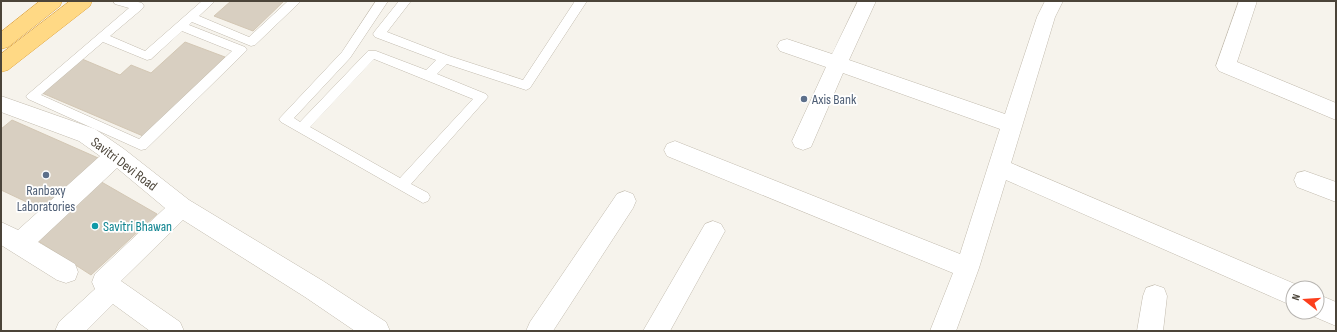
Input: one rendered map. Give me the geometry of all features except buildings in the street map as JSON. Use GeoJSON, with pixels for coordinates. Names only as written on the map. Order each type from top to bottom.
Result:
{"type":"FeatureCollection","features":[{"type":"Feature","properties":{"kind":"highway"},"geometry":{"type":"LineString","coordinates":[[1,42],[54,1]]}},
{"type":"Feature","properties":{"kind":"highway"},"geometry":{"type":"LineString","coordinates":[[1,65],[83,1]]}},
{"type":"Feature","properties":{"kind":"street"},"geometry":{"type":"LineString","coordinates":[[803,142],[837,64],[867,1]]}},
{"type":"Feature","properties":{"kind":"street"},"geometry":{"type":"LineString","coordinates":[[943,331],[968,268],[998,167],[1013,125],[1046,17],[1054,1]]}},
{"type":"Feature","properties":{"kind":"street"},"geometry":{"type":"LineString","coordinates":[[1248,1],[1226,66],[1336,112]]}},
{"type":"Feature","properties":{"kind":"street"},"geometry":{"type":"LineString","coordinates":[[787,46],[1013,125]]}},
{"type":"Feature","properties":{"kind":"street","name":"Savitri Devi Road"},"geometry":{"type":"LineString","coordinates":[[1,104],[87,135],[116,155],[179,206],[295,277],[377,331]]}},
{"type":"Feature","properties":{"kind":"street"},"geometry":{"type":"LineString","coordinates":[[676,150],[968,268]]}},
{"type":"Feature","properties":{"kind":"street"},"geometry":{"type":"LineString","coordinates":[[20,244],[116,155]]}},
{"type":"Feature","properties":{"kind":"street"},"geometry":{"type":"LineString","coordinates":[[998,167],[1285,292]]}},
{"type":"Feature","properties":{"kind":"street"},"geometry":{"type":"LineString","coordinates":[[1306,180],[1336,192]]}},
{"type":"Feature","properties":{"kind":"street"},"geometry":{"type":"LineString","coordinates":[[539,331],[625,201]]}},
{"type":"Feature","properties":{"kind":"street"},"geometry":{"type":"LineString","coordinates":[[171,331],[104,282],[179,206]]}},
{"type":"Feature","properties":{"kind":"street"},"geometry":{"type":"LineString","coordinates":[[656,331],[713,231]]}},
{"type":"Feature","properties":{"kind":"street"},"geometry":{"type":"LineString","coordinates":[[1,232],[66,272]]}},
{"type":"Feature","properties":{"kind":"street"},"geometry":{"type":"LineString","coordinates":[[68,331],[112,289]]}},
{"type":"Feature","properties":{"kind":"street"},"geometry":{"type":"LineString","coordinates":[[1150,331],[1155,296]]}},
{"type":"Feature","properties":{"kind":"street"},"geometry":{"type":"LineString","coordinates":[[1325,309],[1336,314]]}},
{"type":"Feature","properties":{"kind":"lane"},"geometry":{"type":"LineString","coordinates":[[119,1],[141,4]]}},
{"type":"Feature","properties":{"kind":"lane"},"geometry":{"type":"LineString","coordinates":[[101,37],[147,56],[209,1]]}},
{"type":"Feature","properties":{"kind":"lane"},"geometry":{"type":"LineString","coordinates":[[190,17],[251,42],[295,1]]}},
{"type":"Feature","properties":{"kind":"lane"},"geometry":{"type":"LineString","coordinates":[[382,1],[346,55],[285,119],[423,197]]}},
{"type":"Feature","properties":{"kind":"lane"},"geometry":{"type":"LineString","coordinates":[[405,1],[379,34],[445,59],[526,85],[581,1]]}},
{"type":"Feature","properties":{"kind":"lane"},"geometry":{"type":"LineString","coordinates":[[141,4],[32,96],[141,145],[241,50],[180,26]]}},
{"type":"Feature","properties":{"kind":"lane"},"geometry":{"type":"LineString","coordinates":[[302,128],[372,54],[482,97],[402,185]]}},
{"type":"Feature","properties":{"kind":"lane"},"geometry":{"type":"LineString","coordinates":[[428,76],[445,59]]}},
{"type":"Feature","properties":{"kind":"place","name":"Axis Bank"},"geometry":{"type":"Point","coordinates":[804,99]}},
{"type":"Feature","properties":{"kind":"place","name":"Ranbaxy Laboratories"},"geometry":{"type":"Point","coordinates":[46,175]}},
{"type":"Feature","properties":{"kind":"place","name":"Savitri Bhawan"},"geometry":{"type":"Point","coordinates":[95,226]}}]}
